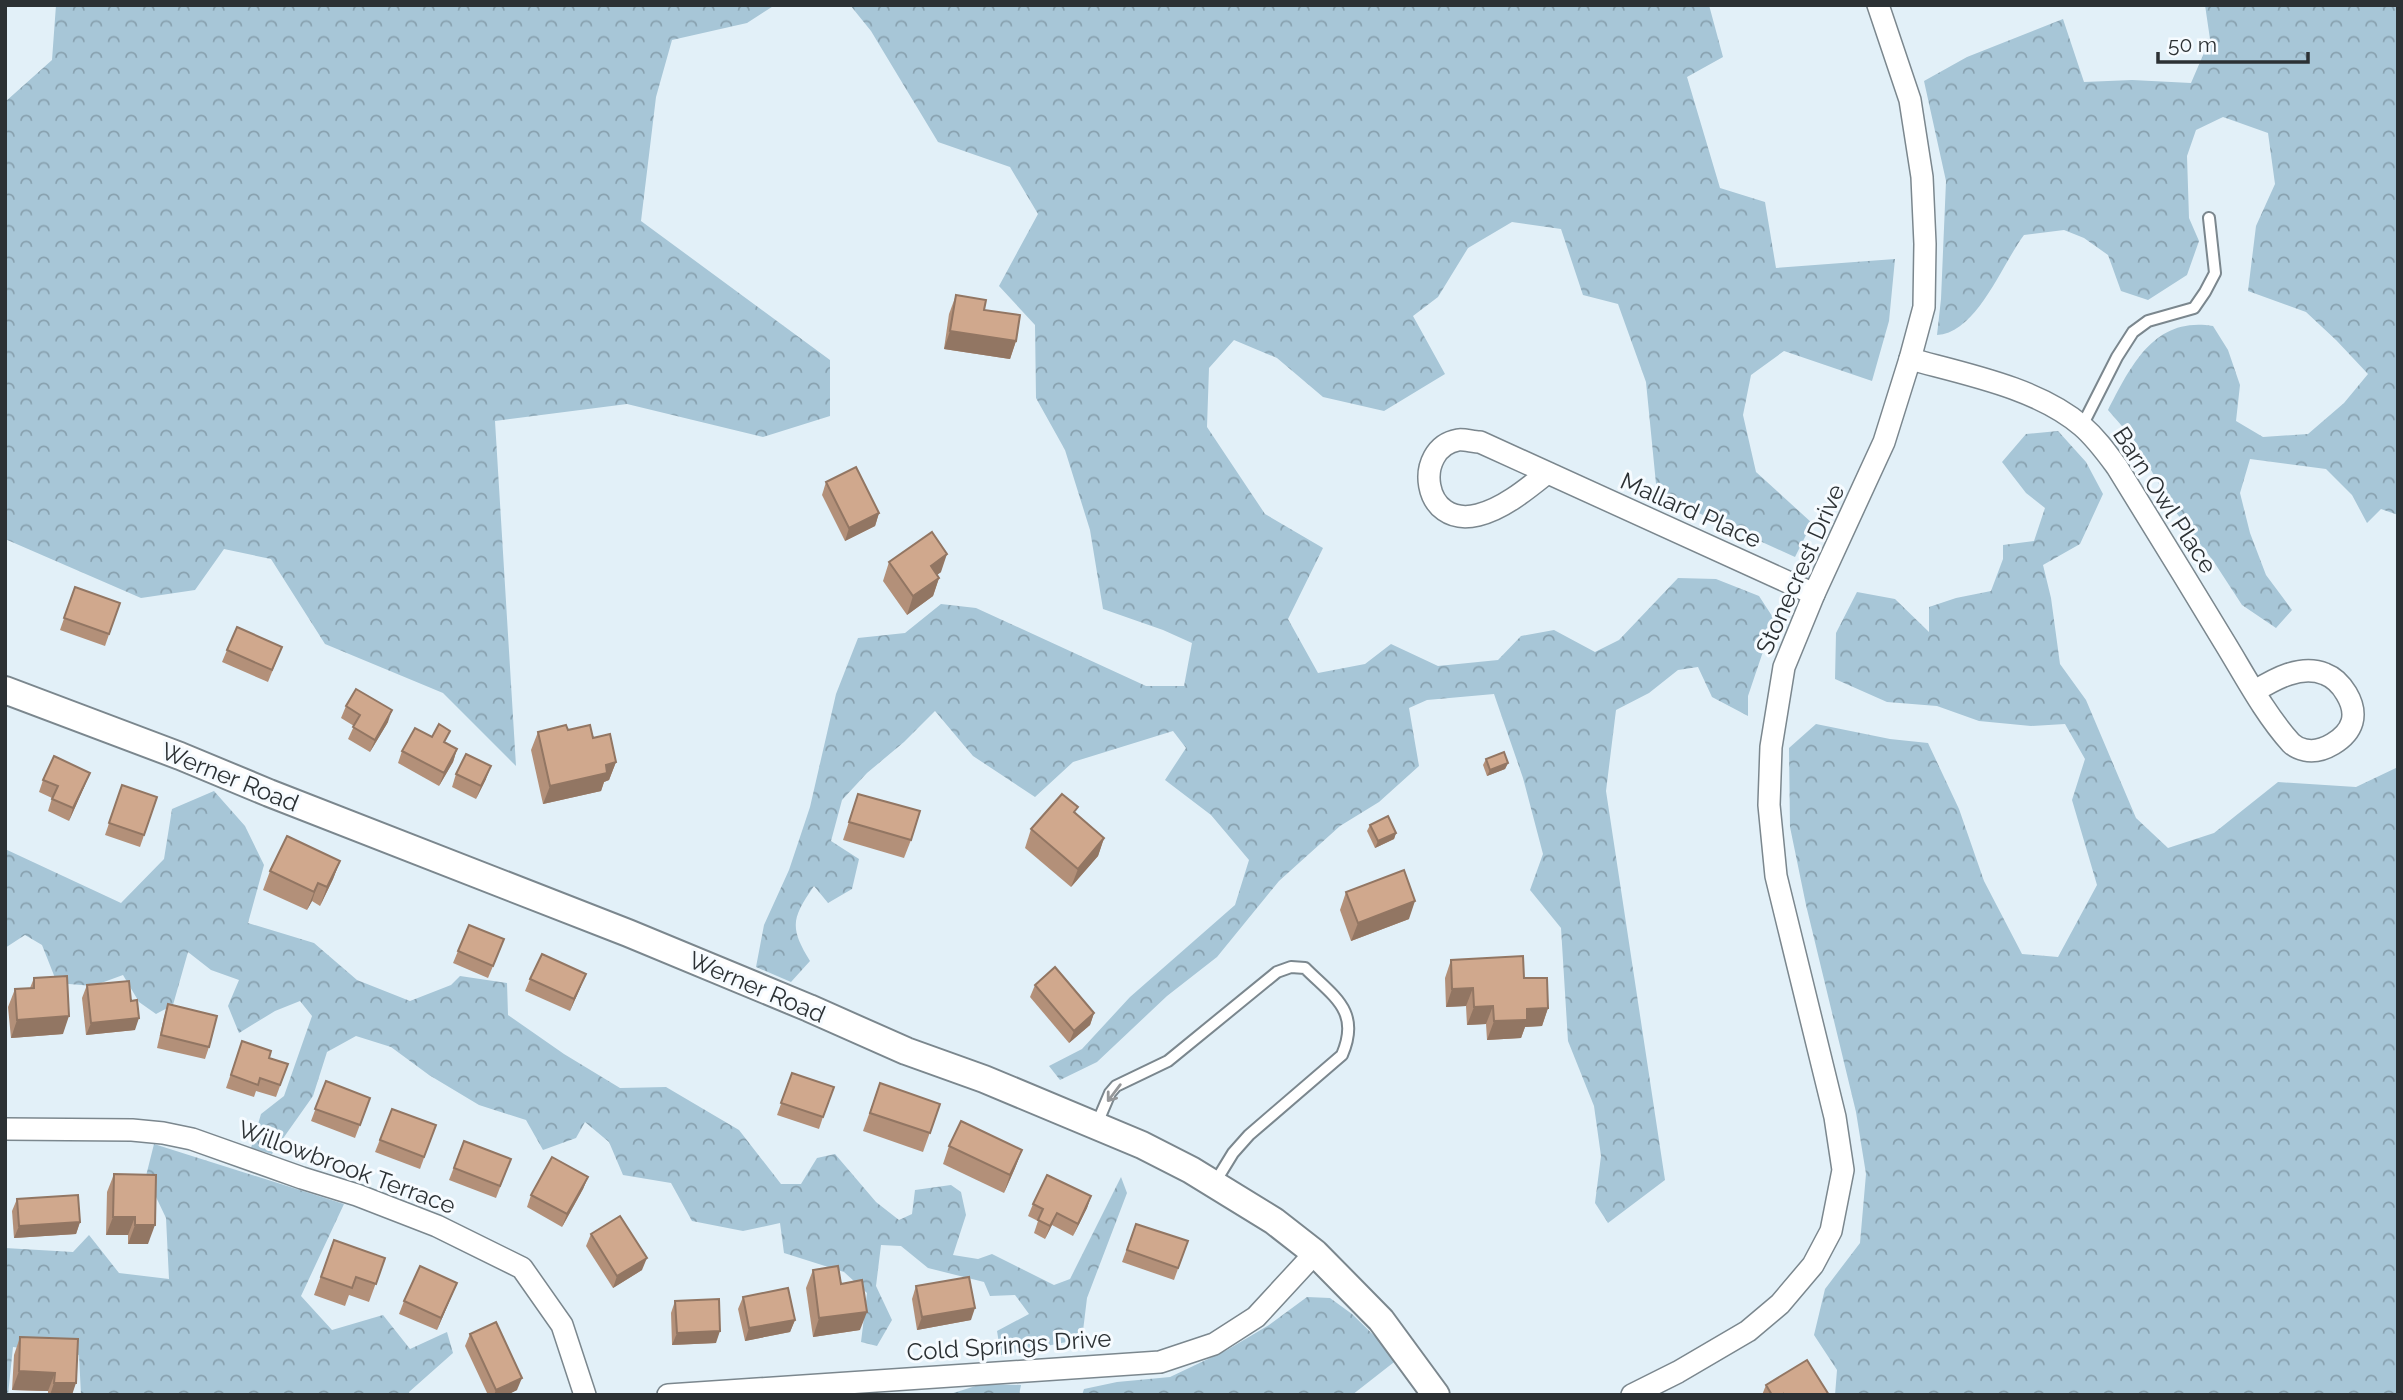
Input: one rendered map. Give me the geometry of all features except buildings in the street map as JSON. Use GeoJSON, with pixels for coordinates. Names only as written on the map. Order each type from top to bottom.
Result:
{"type":"FeatureCollection","features":[{"type":"Feature","properties":{"kind":"street","name":"Stonecrest Drive"},"geometry":{"type":"LineString","coordinates":[[1632,1395],[1748,1331],[1780,1304],[1813,1265],[1830,1231],[1843,1170],[1835,1117],[1776,876],[1769,805],[1771,747],[1784,667],[1814,594],[1884,442],[1924,307],[1922,177],[1910,100],[1878,5]]}},
{"type":"Feature","properties":{"kind":"street","name":"Barn Owl Place"},"geometry":{"type":"LineString","coordinates":[[1910,359],[2026,394],[2064,413],[2082,426],[2118,467],[2255,691],[2293,745],[2305,750],[2319,750],[2343,736],[2352,723],[2350,700],[2340,685],[2328,675],[2315,671],[2298,672],[2279,677],[2255,691]]}},
{"type":"Feature","properties":{"kind":"street","name":"Mallard Place"},"geometry":{"type":"LineString","coordinates":[[1547,473],[1494,509],[1463,517],[1450,515],[1440,508],[1431,493],[1429,479],[1431,462],[1443,447],[1458,440],[1480,442],[1814,594]]}},
{"type":"Feature","properties":{"kind":"street","name":"Werner Road"},"geometry":{"type":"LineString","coordinates":[[5,690],[180,756],[628,933],[906,1051],[984,1079],[1142,1145],[1214,1184],[1274,1221],[1315,1253],[1381,1320],[1436,1395]]}},
{"type":"Feature","properties":{"kind":"street","name":"Willowbrook Terrace"},"geometry":{"type":"LineString","coordinates":[[5,1129],[132,1130],[192,1139],[356,1195],[437,1226],[522,1268],[562,1325],[585,1395]]}},
{"type":"Feature","properties":{"kind":"street","name":"Cold Springs Drive"},"geometry":{"type":"LineString","coordinates":[[668,1395],[1160,1362],[1214,1344],[1256,1317],[1315,1253]]}},
{"type":"Feature","properties":{"kind":"lane"},"geometry":{"type":"LineString","coordinates":[[2082,426],[2116,357],[2133,332],[2148,321],[2194,308],[2205,292],[2215,273],[2209,218]]}},
{"type":"Feature","properties":{"kind":"lane"},"geometry":{"type":"LineString","coordinates":[[1096,1126],[1110,1093],[1116,1086],[1168,1061],[1277,972],[1291,967],[1305,968],[1344,1007],[1349,1025],[1348,1041],[1342,1055],[1233,1153],[1214,1184]]}},
{"type":"Feature","properties":{"kind":"green space"},"geometry":{"type":"Polygon","coordinates":[[[56,5],[775,5],[747,23],[672,40],[656,97],[641,221],[830,360],[830,416],[763,437],[627,404],[495,421],[516,766],[443,693],[325,644],[271,559],[224,549],[195,590],[141,598],[5,539],[5,102],[52,60],[56,5]]]}},
{"type":"Feature","properties":{"kind":"green space"},"geometry":{"type":"Polygon","coordinates":[[[850,5],[1709,5],[1723,57],[1687,77],[1720,188],[1765,202],[1776,268],[1895,259],[1889,321],[1872,381],[1784,351],[1751,375],[1743,415],[1756,472],[1812,523],[1795,557],[1657,494],[1646,382],[1618,304],[1583,295],[1561,229],[1512,222],[1468,248],[1438,297],[1413,316],[1445,374],[1384,411],[1323,397],[1277,358],[1234,340],[1209,368],[1207,427],[1265,514],[1323,548],[1288,619],[1318,673],[1365,664],[1391,644],[1438,666],[1498,660],[1521,636],[1554,630],[1595,652],[1619,640],[1678,578],[1716,579],[1759,596],[1774,619],[1748,696],[1748,716],[1712,697],[1698,667],[1678,670],[1649,693],[1616,710],[1606,791],[1665,1180],[1608,1223],[1595,1203],[1601,1156],[1594,1106],[1568,1041],[1561,928],[1530,890],[1543,854],[1523,778],[1494,694],[1427,700],[1409,708],[1419,766],[1379,802],[1340,826],[1279,881],[1217,957],[1167,996],[1097,1062],[1060,1080],[1049,1066],[1082,1049],[1130,997],[1235,905],[1249,860],[1211,815],[1165,780],[1186,748],[1173,731],[1073,762],[1035,797],[973,756],[935,711],[867,773],[842,800],[831,841],[859,859],[852,889],[828,903],[814,886],[801,906],[796,931],[810,961],[791,982],[756,967],[764,925],[789,870],[810,807],[836,694],[858,638],[905,633],[941,604],[976,608],[1146,686],[1184,686],[1192,643],[1103,609],[1090,530],[1065,450],[1036,398],[1035,325],[999,286],[1038,214],[1010,167],[938,142],[871,31],[850,5]]]}},
{"type":"Feature","properties":{"kind":"green space"},"geometry":{"type":"Polygon","coordinates":[[[2205,5],[2398,5],[2398,515],[2381,509],[2367,523],[2352,495],[2326,469],[2250,459],[2240,493],[2250,533],[2266,575],[2292,610],[2276,628],[2242,605],[2214,562],[2172,507],[2134,440],[2108,410],[2136,361],[2147,348],[2175,329],[2192,325],[2213,326],[2228,350],[2240,385],[2236,421],[2263,437],[2308,434],[2344,403],[2368,374],[2306,312],[2248,291],[2256,226],[2275,184],[2268,133],[2223,117],[2196,130],[2187,156],[2189,218],[2199,241],[2187,275],[2148,300],[2121,291],[2108,255],[2084,238],[2064,230],[2024,235],[1976,310],[1964,323],[1937,335],[1946,181],[1924,81],[1967,57],[2063,19],[2084,82],[2132,80],[2191,83],[2210,39],[2205,5]]]}},
{"type":"Feature","properties":{"kind":"green space"},"geometry":{"type":"Polygon","coordinates":[[[2058,431],[2086,462],[2103,494],[2080,544],[2043,565],[2051,598],[2060,664],[2086,700],[2136,818],[2168,848],[2214,833],[2278,782],[2356,787],[2398,767],[2398,1395],[1835,1395],[1837,1370],[1814,1335],[1825,1289],[1860,1243],[1866,1174],[1856,1112],[1790,827],[1789,748],[1816,724],[1890,739],[1928,743],[1959,809],[1984,881],[2022,954],[2058,957],[2097,885],[2072,800],[2085,759],[2065,724],[2031,726],[1979,721],[1937,706],[1887,702],[1835,679],[1836,633],[1857,592],[1895,599],[1929,632],[1929,607],[1991,591],[2003,559],[2003,545],[2034,541],[2045,508],[2026,493],[2002,462],[2026,434],[2058,431]]]}},
{"type":"Feature","properties":{"kind":"green space"},"geometry":{"type":"Polygon","coordinates":[[[214,791],[245,826],[264,865],[248,923],[314,943],[357,980],[410,1001],[451,985],[460,976],[507,983],[508,1015],[620,1088],[666,1087],[739,1130],[781,1184],[801,1184],[817,1158],[835,1154],[876,1202],[899,1220],[912,1214],[915,1190],[951,1185],[961,1192],[966,1215],[953,1255],[978,1259],[992,1254],[1054,1285],[1070,1279],[1121,1177],[1127,1193],[1087,1298],[1082,1339],[1001,1355],[997,1331],[1029,1314],[1015,1295],[990,1296],[984,1282],[928,1268],[901,1246],[881,1245],[876,1286],[892,1320],[877,1346],[861,1342],[867,1293],[844,1272],[784,1253],[780,1223],[743,1231],[692,1221],[671,1183],[623,1175],[609,1142],[585,1122],[576,1138],[543,1150],[526,1120],[479,1105],[429,1075],[391,1047],[356,1036],[327,1052],[313,1096],[272,1154],[251,1148],[261,1114],[284,1096],[312,1016],[300,1001],[275,1011],[239,1033],[228,1006],[239,980],[211,970],[188,952],[173,1005],[156,1014],[139,1002],[123,975],[93,986],[57,983],[42,945],[25,935],[5,948],[5,849],[121,903],[164,859],[172,809],[214,791]]]}},
{"type":"Feature","properties":{"kind":"green space"},"geometry":{"type":"Polygon","coordinates":[[[154,1144],[344,1204],[301,1296],[332,1330],[383,1315],[410,1349],[447,1332],[453,1353],[409,1392],[410,1395],[81,1395],[79,1355],[13,1347],[8,1395],[5,1395],[5,1248],[73,1252],[89,1235],[119,1273],[169,1279],[166,1218],[146,1176],[154,1144]]]}},
{"type":"Feature","properties":{"kind":"green space"},"geometry":{"type":"Polygon","coordinates":[[[1307,1297],[1330,1298],[1352,1314],[1398,1359],[1352,1395],[1082,1395],[1084,1389],[1117,1382],[1170,1377],[1227,1350],[1269,1325],[1307,1297]]]}},
{"type":"Feature","properties":{"kind":"green space"},"geometry":{"type":"Polygon","coordinates":[[[982,1384],[1021,1385],[1019,1395],[947,1395],[982,1384]]]}}]}
